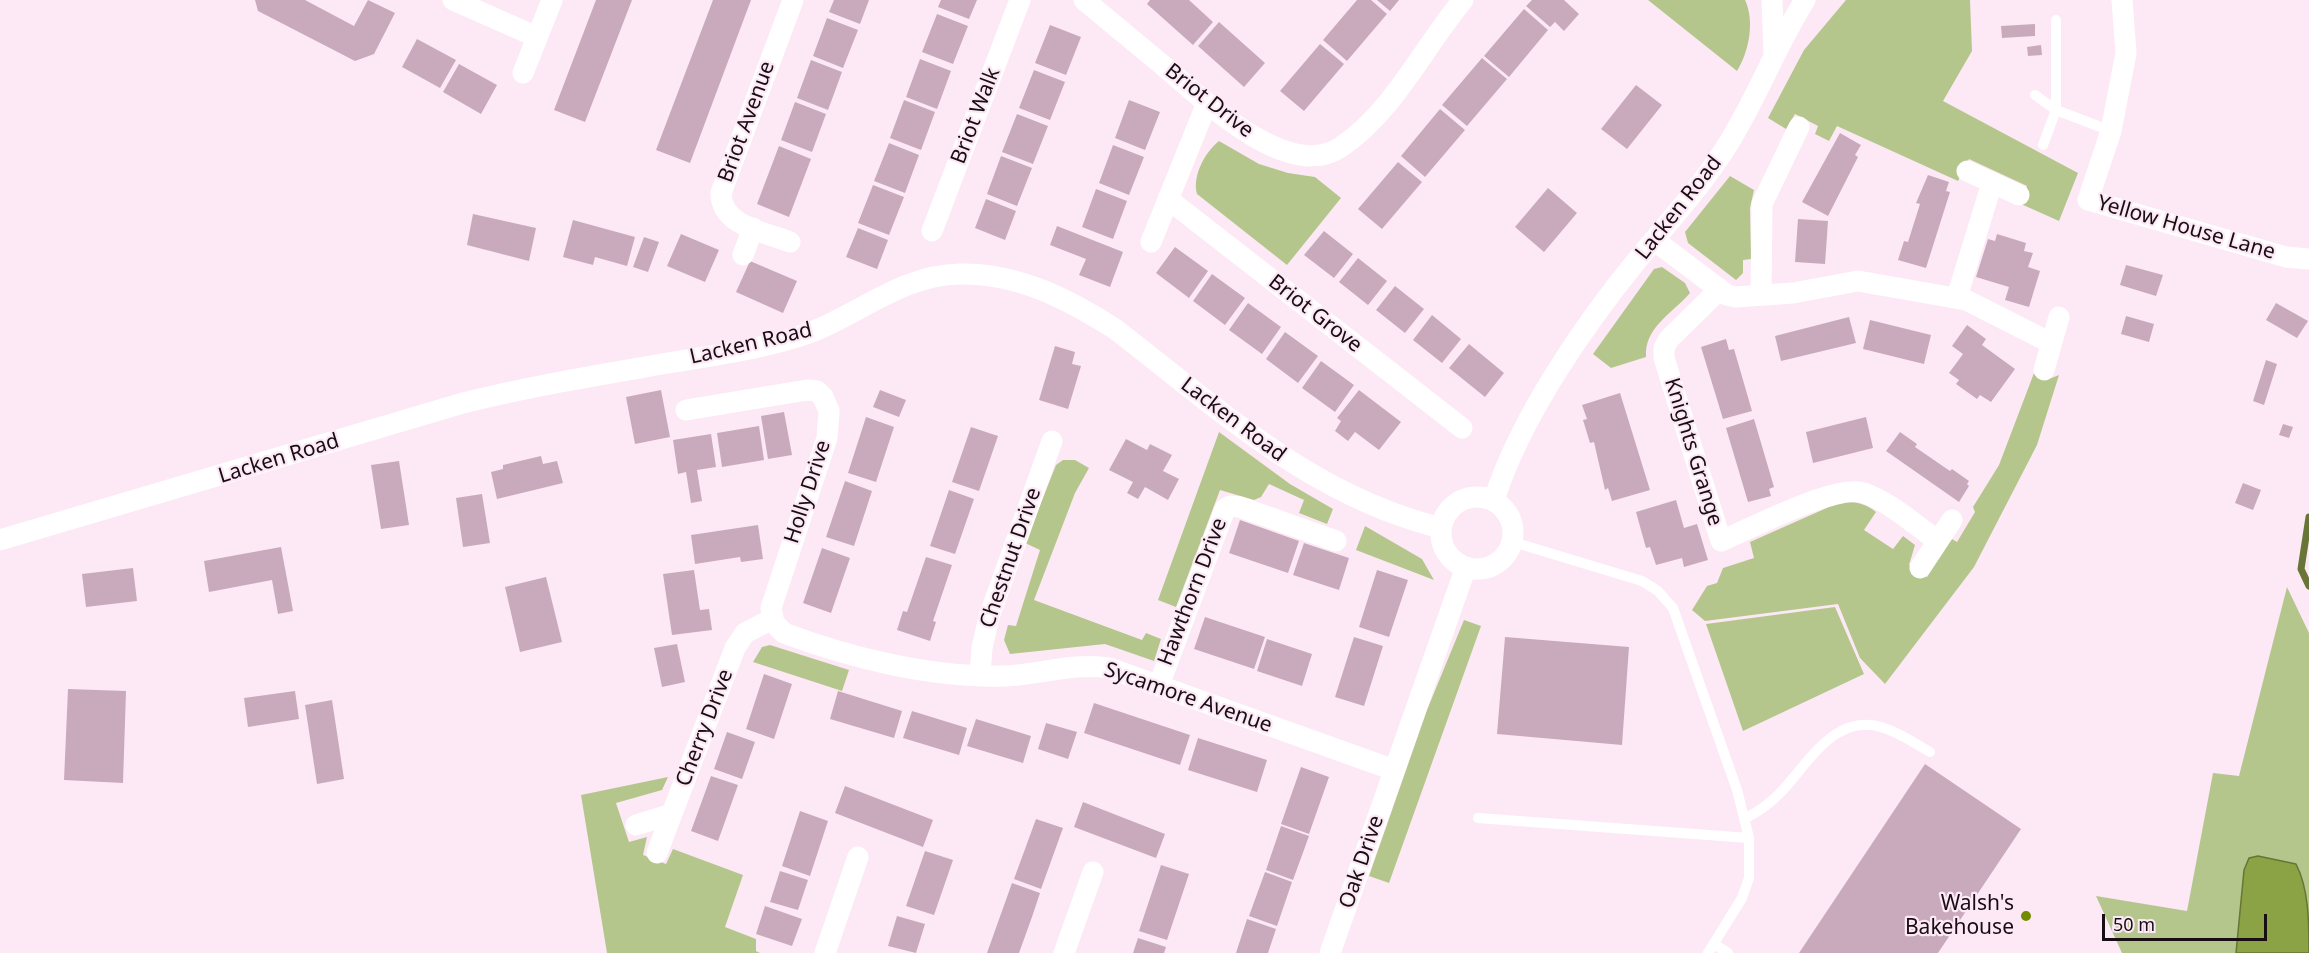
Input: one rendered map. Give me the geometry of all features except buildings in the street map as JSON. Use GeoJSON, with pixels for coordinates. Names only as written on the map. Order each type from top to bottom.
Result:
{"type":"FeatureCollection","features":[{"type":"Feature","properties":{"kind":"street"},"geometry":{"type":"LineString","coordinates":[[453,0],[537,37]]}},
{"type":"Feature","properties":{"kind":"street"},"geometry":{"type":"LineString","coordinates":[[523,73],[552,0]]}},
{"type":"Feature","properties":{"kind":"street","name":"Briot Avenue"},"geometry":{"type":"LineString","coordinates":[[790,242],[730,217],[724,207],[721,193],[794,0]]}},
{"type":"Feature","properties":{"kind":"street","name":"Briot Walk"},"geometry":{"type":"LineString","coordinates":[[932,231],[1020,0]]}},
{"type":"Feature","properties":{"kind":"street","name":"Briot Drive"},"geometry":{"type":"LineString","coordinates":[[1084,0],[1207,103],[1244,130],[1274,146],[1301,154],[1332,152],[1347,142],[1394,94],[1463,0]]}},
{"type":"Feature","properties":{"kind":"street","name":"Lacken Road"},"geometry":{"type":"LineString","coordinates":[[1770,68],[1775,39],[1772,0]]}},
{"type":"Feature","properties":{"kind":"street","name":"Lacken Road"},"geometry":{"type":"LineString","coordinates":[[1494,500],[1514,449],[1555,378],[1610,295],[1723,153],[1805,0]]}},
{"type":"Feature","properties":{"kind":"street","name":"Yellow House Lane"},"geometry":{"type":"LineString","coordinates":[[2122,0],[2126,53],[2110,131],[2088,200],[2286,257],[2309,259]]}},
{"type":"Feature","properties":{"kind":"street"},"geometry":{"type":"LineString","coordinates":[[1151,242],[1207,103]]}},
{"type":"Feature","properties":{"kind":"street"},"geometry":{"type":"LineString","coordinates":[[1761,295],[1762,204],[1799,128]]}},
{"type":"Feature","properties":{"kind":"street"},"geometry":{"type":"LineString","coordinates":[[1967,171],[2019,195]]}},
{"type":"Feature","properties":{"kind":"street"},"geometry":{"type":"LineString","coordinates":[[1957,297],[1992,183]]}},
{"type":"Feature","properties":{"kind":"street","name":"Briot Grove"},"geometry":{"type":"LineString","coordinates":[[1168,199],[1462,428]]}},
{"type":"Feature","properties":{"kind":"street"},"geometry":{"type":"LineString","coordinates":[[742,255],[753,228]]}},
{"type":"Feature","properties":{"kind":"street"},"geometry":{"type":"LineString","coordinates":[[1654,240],[1720,289],[1736,297],[1793,293],[1858,281],[1957,297],[2052,343]]}},
{"type":"Feature","properties":{"kind":"street","name":"Lacken Road"},"geometry":{"type":"LineString","coordinates":[[0,540],[463,403],[524,388],[738,351],[791,338],[819,328],[900,286],[938,275],[958,274],[1000,277],[1024,283],[1085,310],[1115,329],[1286,461],[1366,503],[1441,528]]}},
{"type":"Feature","properties":{"kind":"street","name":"Knights Grange"},"geometry":{"type":"LineString","coordinates":[[1720,289],[1669,339],[1664,348],[1664,358],[1721,541],[1830,495],[1853,490],[1878,500],[1938,541]]}},
{"type":"Feature","properties":{"kind":"street"},"geometry":{"type":"LineString","coordinates":[[2044,370],[2060,317]]}},
{"type":"Feature","properties":{"kind":"street","name":"Holly Drive"},"geometry":{"type":"LineString","coordinates":[[686,411],[807,390],[817,391],[826,401],[829,417],[827,438],[773,597],[772,619]]}},
{"type":"Feature","properties":{"kind":"street","name":"Chestnut Drive"},"geometry":{"type":"LineString","coordinates":[[980,676],[982,648],[989,617],[1052,441]]}},
{"type":"Feature","properties":{"kind":"street"},"geometry":{"type":"LineString","coordinates":[[1483,496],[1494,500],[1509,514],[1513,524],[1513,542],[1507,555],[1498,563],[1477,569],[1466,567],[1449,556],[1444,547],[1441,528],[1444,516],[1460,500],[1483,496]]}},
{"type":"Feature","properties":{"kind":"street","name":"Hawthorn Drive"},"geometry":{"type":"LineString","coordinates":[[1159,685],[1225,508],[1236,506],[1336,541]]}},
{"type":"Feature","properties":{"kind":"street"},"geometry":{"type":"LineString","coordinates":[[1920,568],[1952,520]]}},
{"type":"Feature","properties":{"kind":"street"},"geometry":{"type":"LineString","coordinates":[[1394,770],[1466,567]]}},
{"type":"Feature","properties":{"kind":"street","name":"Sycamore Avenue"},"geometry":{"type":"LineString","coordinates":[[772,619],[780,630],[789,635],[883,662],[931,672],[980,676],[1018,675],[1099,666],[1159,685],[1394,770]]}},
{"type":"Feature","properties":{"kind":"street","name":"Cherry Drive"},"geometry":{"type":"LineString","coordinates":[[657,853],[735,648],[745,633],[772,619]]}},
{"type":"Feature","properties":{"kind":"street","name":"Oak Drive"},"geometry":{"type":"LineString","coordinates":[[1330,953],[1394,770]]}},
{"type":"Feature","properties":{"kind":"street"},"geometry":{"type":"LineString","coordinates":[[636,825],[672,814]]}},
{"type":"Feature","properties":{"kind":"street"},"geometry":{"type":"LineString","coordinates":[[825,953],[858,857]]}},
{"type":"Feature","properties":{"kind":"street"},"geometry":{"type":"LineString","coordinates":[[1064,953],[1093,872]]}},
{"type":"Feature","properties":{"kind":"lane"},"geometry":{"type":"LineString","coordinates":[[2043,145],[2056,110],[2056,20]]}},
{"type":"Feature","properties":{"kind":"lane"},"geometry":{"type":"LineString","coordinates":[[2035,95],[2056,110],[2110,131]]}},
{"type":"Feature","properties":{"kind":"lane"},"geometry":{"type":"LineString","coordinates":[[1513,542],[1635,579],[1651,586],[1664,596],[1677,617],[1746,819],[1749,838],[1750,865],[1745,889],[1737,908],[1711,949],[1728,953]]}},
{"type":"Feature","properties":{"kind":"lane"},"geometry":{"type":"LineString","coordinates":[[1746,819],[1773,800],[1828,740],[1844,729],[1859,725],[1878,726],[1930,752]]}},
{"type":"Feature","properties":{"kind":"lane"},"geometry":{"type":"LineString","coordinates":[[1478,818],[1749,838]]}},
{"type":"Feature","properties":{"kind":"shaded area"},"geometry":{"type":"Polygon","coordinates":[[[1648,0],[1745,0],[1750,17],[1749,36],[1745,55],[1737,71],[1648,0]]]}},
{"type":"Feature","properties":{"kind":"shaded area"},"geometry":{"type":"Polygon","coordinates":[[[1846,0],[1970,0],[1972,51],[1943,101],[2078,173],[2059,221],[2021,204],[2027,186],[1969,159],[1958,181],[1837,126],[1829,141],[1815,134],[1818,126],[1795,114],[1786,129],[1768,118],[1804,50],[1846,0]]]}},
{"type":"Feature","properties":{"kind":"shaded area"},"geometry":{"type":"Polygon","coordinates":[[[1219,141],[1259,164],[1288,173],[1315,177],[1341,198],[1287,265],[1197,194],[1198,172],[1209,151],[1219,141]]]}},
{"type":"Feature","properties":{"kind":"shaded area"},"geometry":{"type":"Polygon","coordinates":[[[1730,176],[1754,190],[1750,208],[1751,259],[1743,260],[1743,273],[1736,280],[1688,243],[1685,232],[1730,176]]]}},
{"type":"Feature","properties":{"kind":"shaded area"},"geometry":{"type":"Polygon","coordinates":[[[1662,267],[1685,283],[1690,293],[1655,329],[1647,346],[1646,357],[1611,368],[1593,354],[1654,269],[1662,267]]]}},
{"type":"Feature","properties":{"kind":"shaded area"},"geometry":{"type":"Polygon","coordinates":[[[2034,373],[2049,379],[2059,375],[2037,445],[1974,567],[1885,684],[1860,658],[1838,604],[1705,621],[1692,610],[1707,586],[1717,583],[1723,568],[1754,558],[1750,542],[1838,503],[1858,503],[1876,512],[1864,530],[1893,549],[1903,536],[1915,545],[1909,565],[1927,577],[1952,539],[1957,542],[1975,512],[1973,507],[1999,465],[2034,373]]]}},
{"type":"Feature","properties":{"kind":"shaded area"},"geometry":{"type":"Polygon","coordinates":[[[1219,432],[1290,484],[1333,509],[1327,524],[1299,513],[1304,500],[1269,484],[1261,497],[1254,500],[1220,490],[1176,607],[1158,600],[1219,432]]]}},
{"type":"Feature","properties":{"kind":"shaded area"},"geometry":{"type":"Polygon","coordinates":[[[1063,460],[1075,460],[1089,468],[1075,493],[1034,600],[1142,640],[1146,633],[1161,639],[1154,661],[1105,644],[1010,654],[1004,640],[1008,625],[1016,626],[1040,550],[1025,543],[1056,465],[1063,460]]]}},
{"type":"Feature","properties":{"kind":"shaded area"},"geometry":{"type":"Polygon","coordinates":[[[1365,526],[1422,559],[1434,580],[1356,550],[1365,526]]]}},
{"type":"Feature","properties":{"kind":"shaded area"},"geometry":{"type":"Polygon","coordinates":[[[2287,587],[2309,633],[2309,953],[2122,953],[2096,896],[2187,911],[2213,773],[2239,776],[2287,587]]]}},
{"type":"Feature","properties":{"kind":"shaded area"},"geometry":{"type":"Polygon","coordinates":[[[1835,607],[1864,674],[1743,731],[1706,624],[1835,607]]]}},
{"type":"Feature","properties":{"kind":"shaded area"},"geometry":{"type":"Polygon","coordinates":[[[1464,620],[1481,626],[1389,883],[1369,876],[1427,710],[1464,620]]]}},
{"type":"Feature","properties":{"kind":"shaded area"},"geometry":{"type":"Polygon","coordinates":[[[770,645],[849,670],[842,691],[753,662],[762,647],[770,645]]]}},
{"type":"Feature","properties":{"kind":"shaded area"},"geometry":{"type":"Polygon","coordinates":[[[668,777],[662,790],[616,803],[629,842],[647,837],[643,855],[666,864],[673,849],[743,875],[725,927],[756,939],[756,951],[760,953],[607,953],[581,795],[668,777]]]}},
{"type":"Feature","properties":{"kind":"shaded area"},"geometry":{"type":"Polygon","coordinates":[[[2258,856],[2296,864],[2306,895],[2309,953],[2236,953],[2244,870],[2249,858],[2258,856]]]}},
{"type":"Feature","properties":{"kind":"waterway"},"geometry":{"type":"LineString","coordinates":[[2309,517],[2301,569],[2309,586]]}},
{"type":"Feature","properties":{"kind":"place","name":"Walsh's Bakehouse"},"geometry":{"type":"Point","coordinates":[2026,916]}}]}
